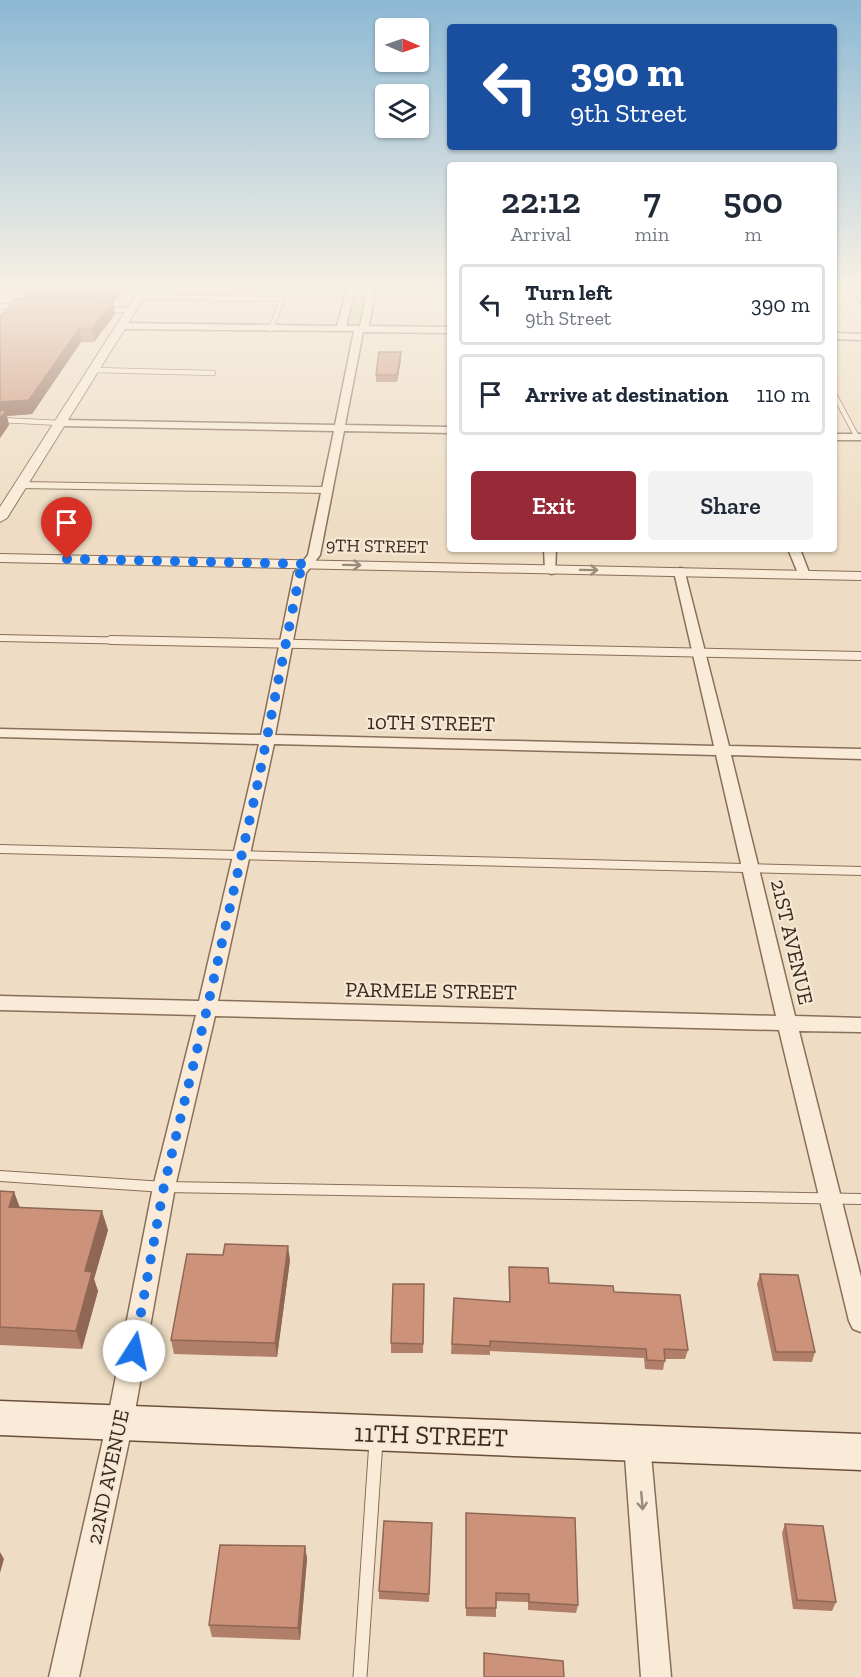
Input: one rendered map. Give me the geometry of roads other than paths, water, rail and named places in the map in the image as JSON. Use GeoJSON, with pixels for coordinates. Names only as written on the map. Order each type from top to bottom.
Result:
{"type":"FeatureCollection","features":[{"type":"Feature","properties":{"kind":"main road","name":"11TH STREET"},"geometry":{"type":"LineString","coordinates":[[0,1418],[861,1452]]}},
{"type":"Feature","properties":{"kind":"street"},"geometry":{"type":"LineString","coordinates":[[0,518],[98,363]]}},
{"type":"Feature","properties":{"kind":"street","name":"22ND AVENUE"},"geometry":{"type":"LineString","coordinates":[[64,1677],[120,1422],[164,1186],[207,1009],[267,740],[300,573],[314,555],[354,363]]}},
{"type":"Feature","properties":{"kind":"street"},"geometry":{"type":"LineString","coordinates":[[61,423],[447,430]]}},
{"type":"Feature","properties":{"kind":"street"},"geometry":{"type":"LineString","coordinates":[[837,436],[859,437]]}},
{"type":"Feature","properties":{"kind":"street"},"geometry":{"type":"LineString","coordinates":[[550,552],[551,570]]}},
{"type":"Feature","properties":{"kind":"street"},"geometry":{"type":"LineString","coordinates":[[795,552],[804,575]]}},
{"type":"Feature","properties":{"kind":"street","name":"9TH STREET"},"geometry":{"type":"LineString","coordinates":[[0,558],[861,576]]}},
{"type":"Feature","properties":{"kind":"street","name":"21ST AVENUE"},"geometry":{"type":"LineString","coordinates":[[681,572],[861,1322]]}},
{"type":"Feature","properties":{"kind":"street","name":"10TH STREET"},"geometry":{"type":"LineString","coordinates":[[0,733],[861,754]]}},
{"type":"Feature","properties":{"kind":"street","name":"PARMELE STREET"},"geometry":{"type":"LineString","coordinates":[[0,1004],[861,1025]]}},
{"type":"Feature","properties":{"kind":"street"},"geometry":{"type":"LineString","coordinates":[[637,1443],[656,1677]]}},
{"type":"Feature","properties":{"kind":"lane"},"geometry":{"type":"LineString","coordinates":[[94,370],[213,373]]}},
{"type":"Feature","properties":{"kind":"lane"},"geometry":{"type":"LineString","coordinates":[[837,399],[859,437]]}},
{"type":"Feature","properties":{"kind":"lane"},"geometry":{"type":"LineString","coordinates":[[0,420],[61,423]]}},
{"type":"Feature","properties":{"kind":"lane"},"geometry":{"type":"LineString","coordinates":[[20,485],[326,490]]}},
{"type":"Feature","properties":{"kind":"lane"},"geometry":{"type":"LineString","coordinates":[[0,638],[861,656]]}},
{"type":"Feature","properties":{"kind":"lane"},"geometry":{"type":"LineString","coordinates":[[0,849],[861,872]]}},
{"type":"Feature","properties":{"kind":"lane"},"geometry":{"type":"LineString","coordinates":[[0,1176],[164,1186],[861,1199]]}},
{"type":"Feature","properties":{"kind":"lane"},"geometry":{"type":"LineString","coordinates":[[360,1677],[376,1432]]}}]}
